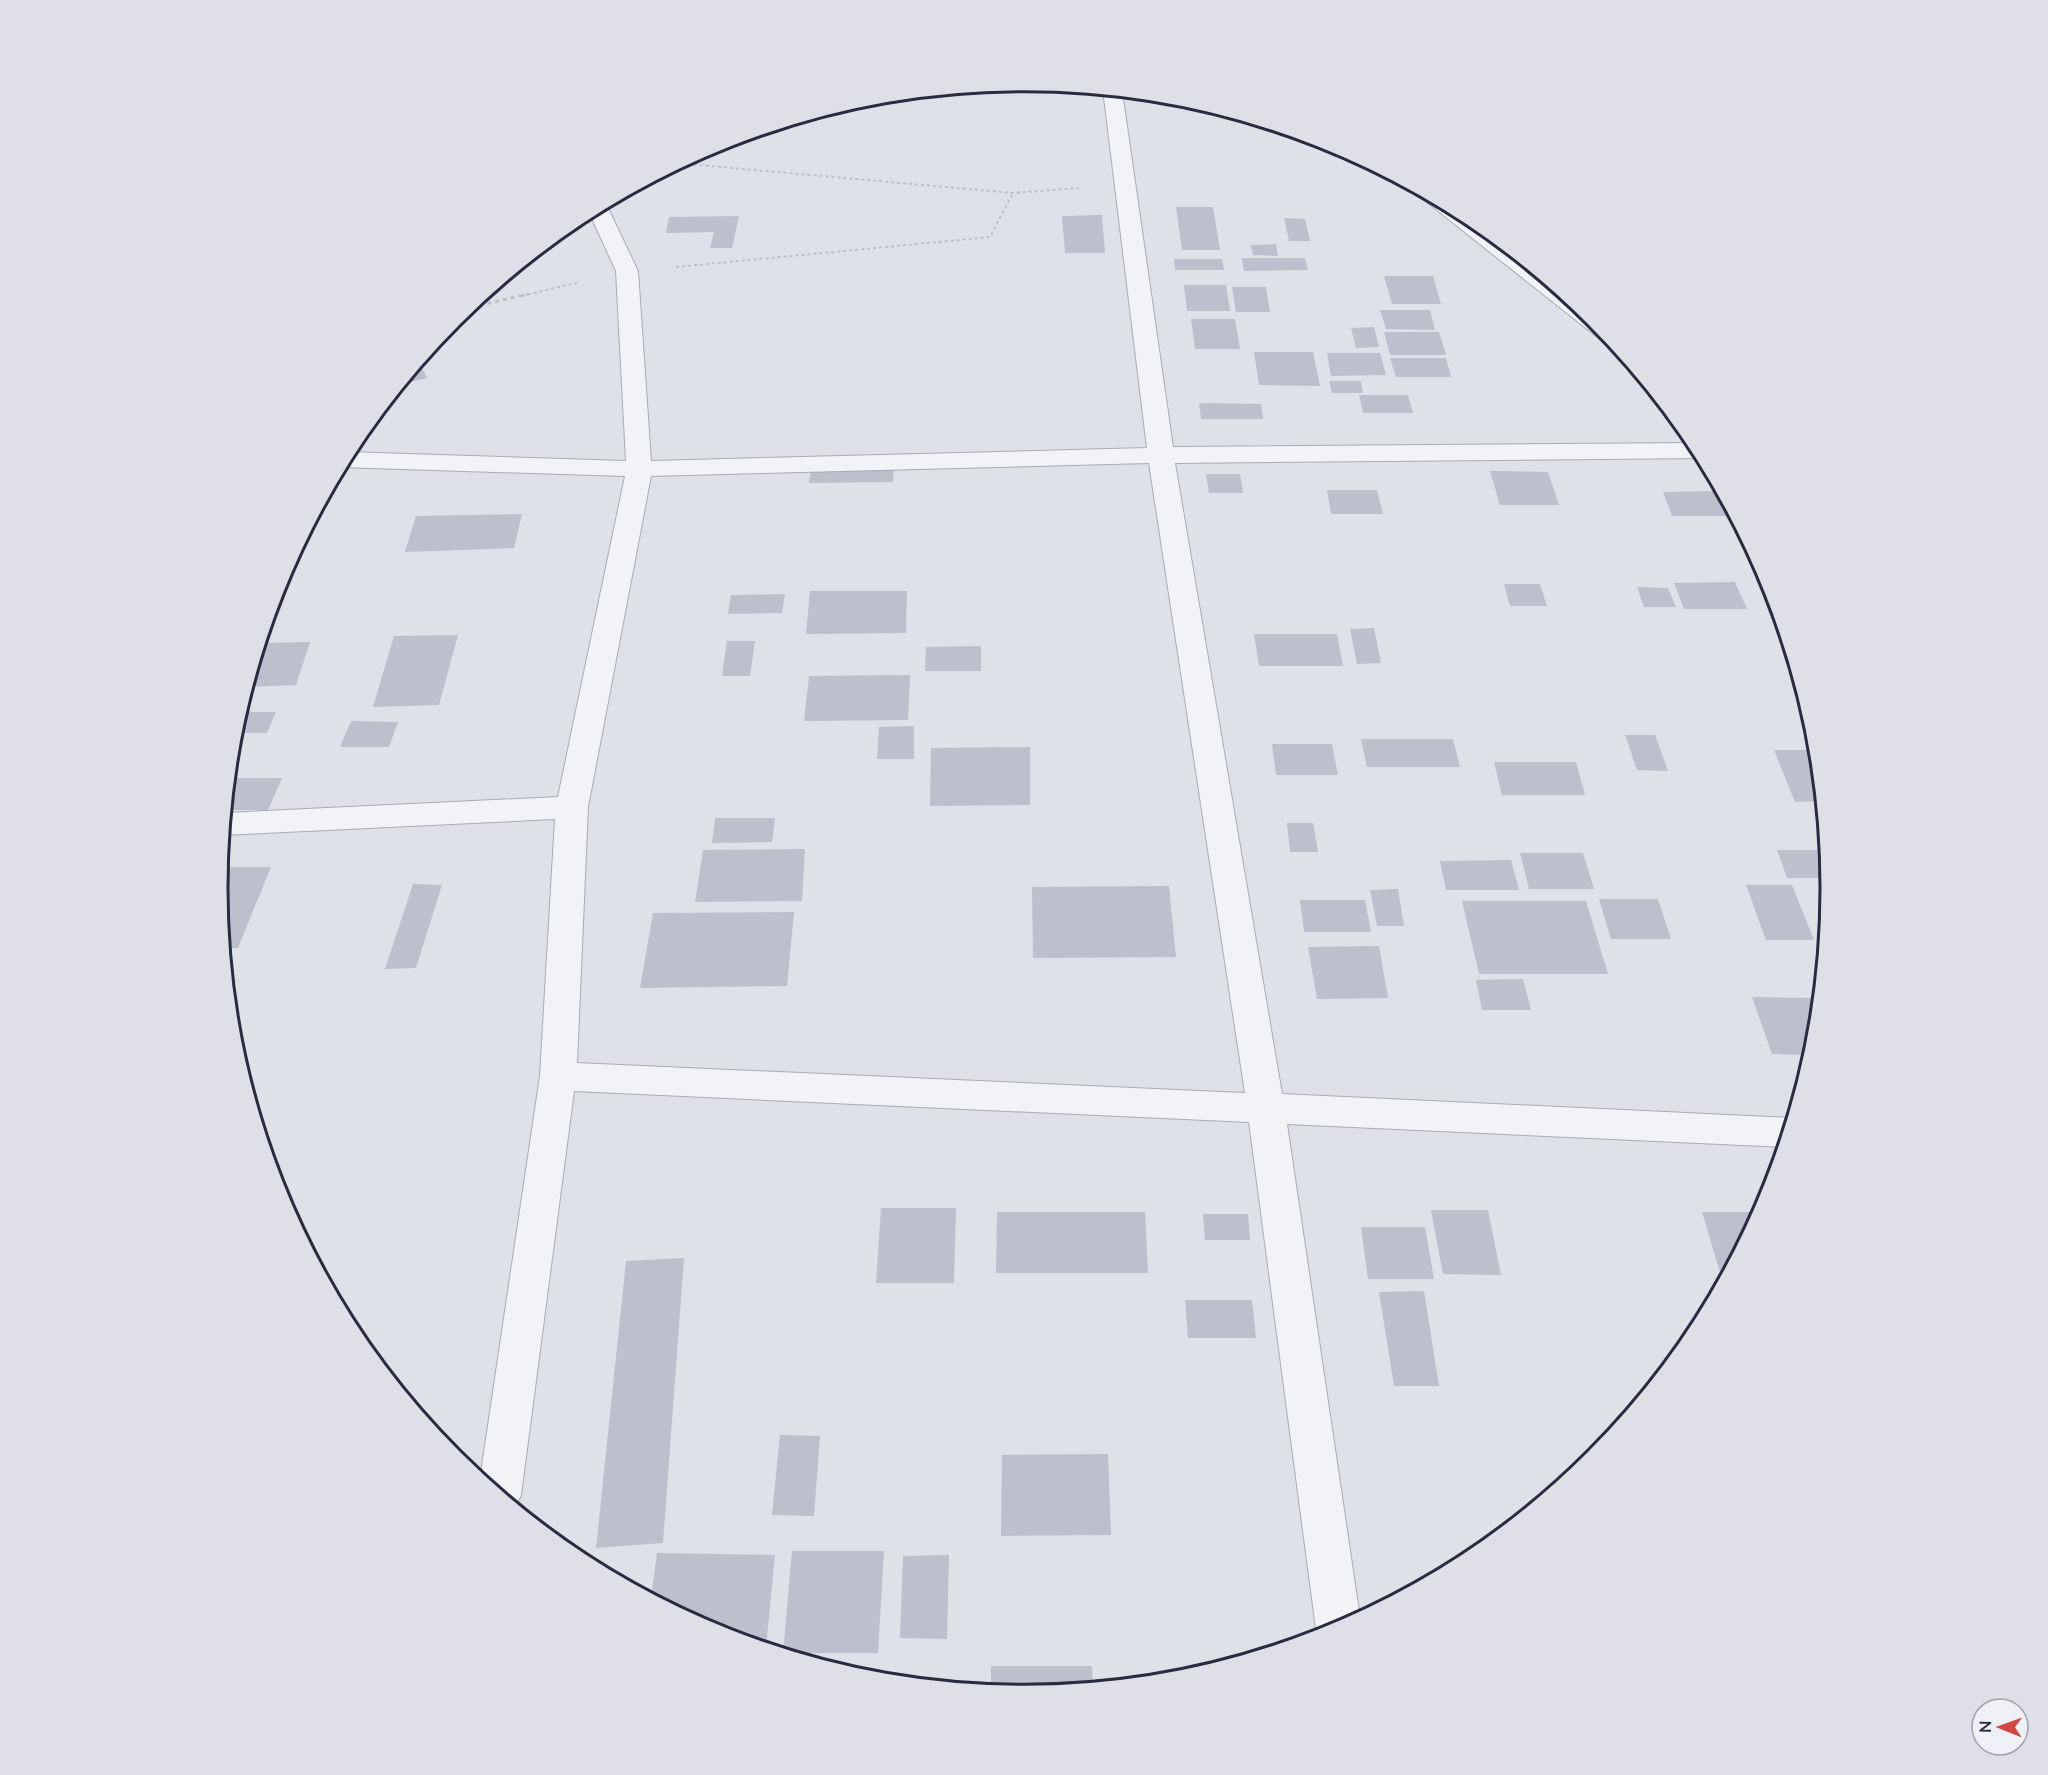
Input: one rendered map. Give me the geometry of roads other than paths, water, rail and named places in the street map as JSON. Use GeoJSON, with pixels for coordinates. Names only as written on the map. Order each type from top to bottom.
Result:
{"type":"FeatureCollection","features":[{"type":"Feature","properties":{"kind":"street"},"geometry":{"type":"LineString","coordinates":[[1113,97],[1161,455],[1266,1108],[1338,1619]]}},
{"type":"Feature","properties":{"kind":"street"},"geometry":{"type":"LineString","coordinates":[[500,1487],[558,1076],[572,807],[639,470],[627,271],[601,214]]}},
{"type":"Feature","properties":{"kind":"street"},"geometry":{"type":"LineString","coordinates":[[353,460],[639,470],[1161,455],[1690,451]]}},
{"type":"Feature","properties":{"kind":"street"},"geometry":{"type":"LineString","coordinates":[[231,824],[572,807]]}},
{"type":"Feature","properties":{"kind":"street"},"geometry":{"type":"LineString","coordinates":[[558,1076],[1781,1132]]}}]}
